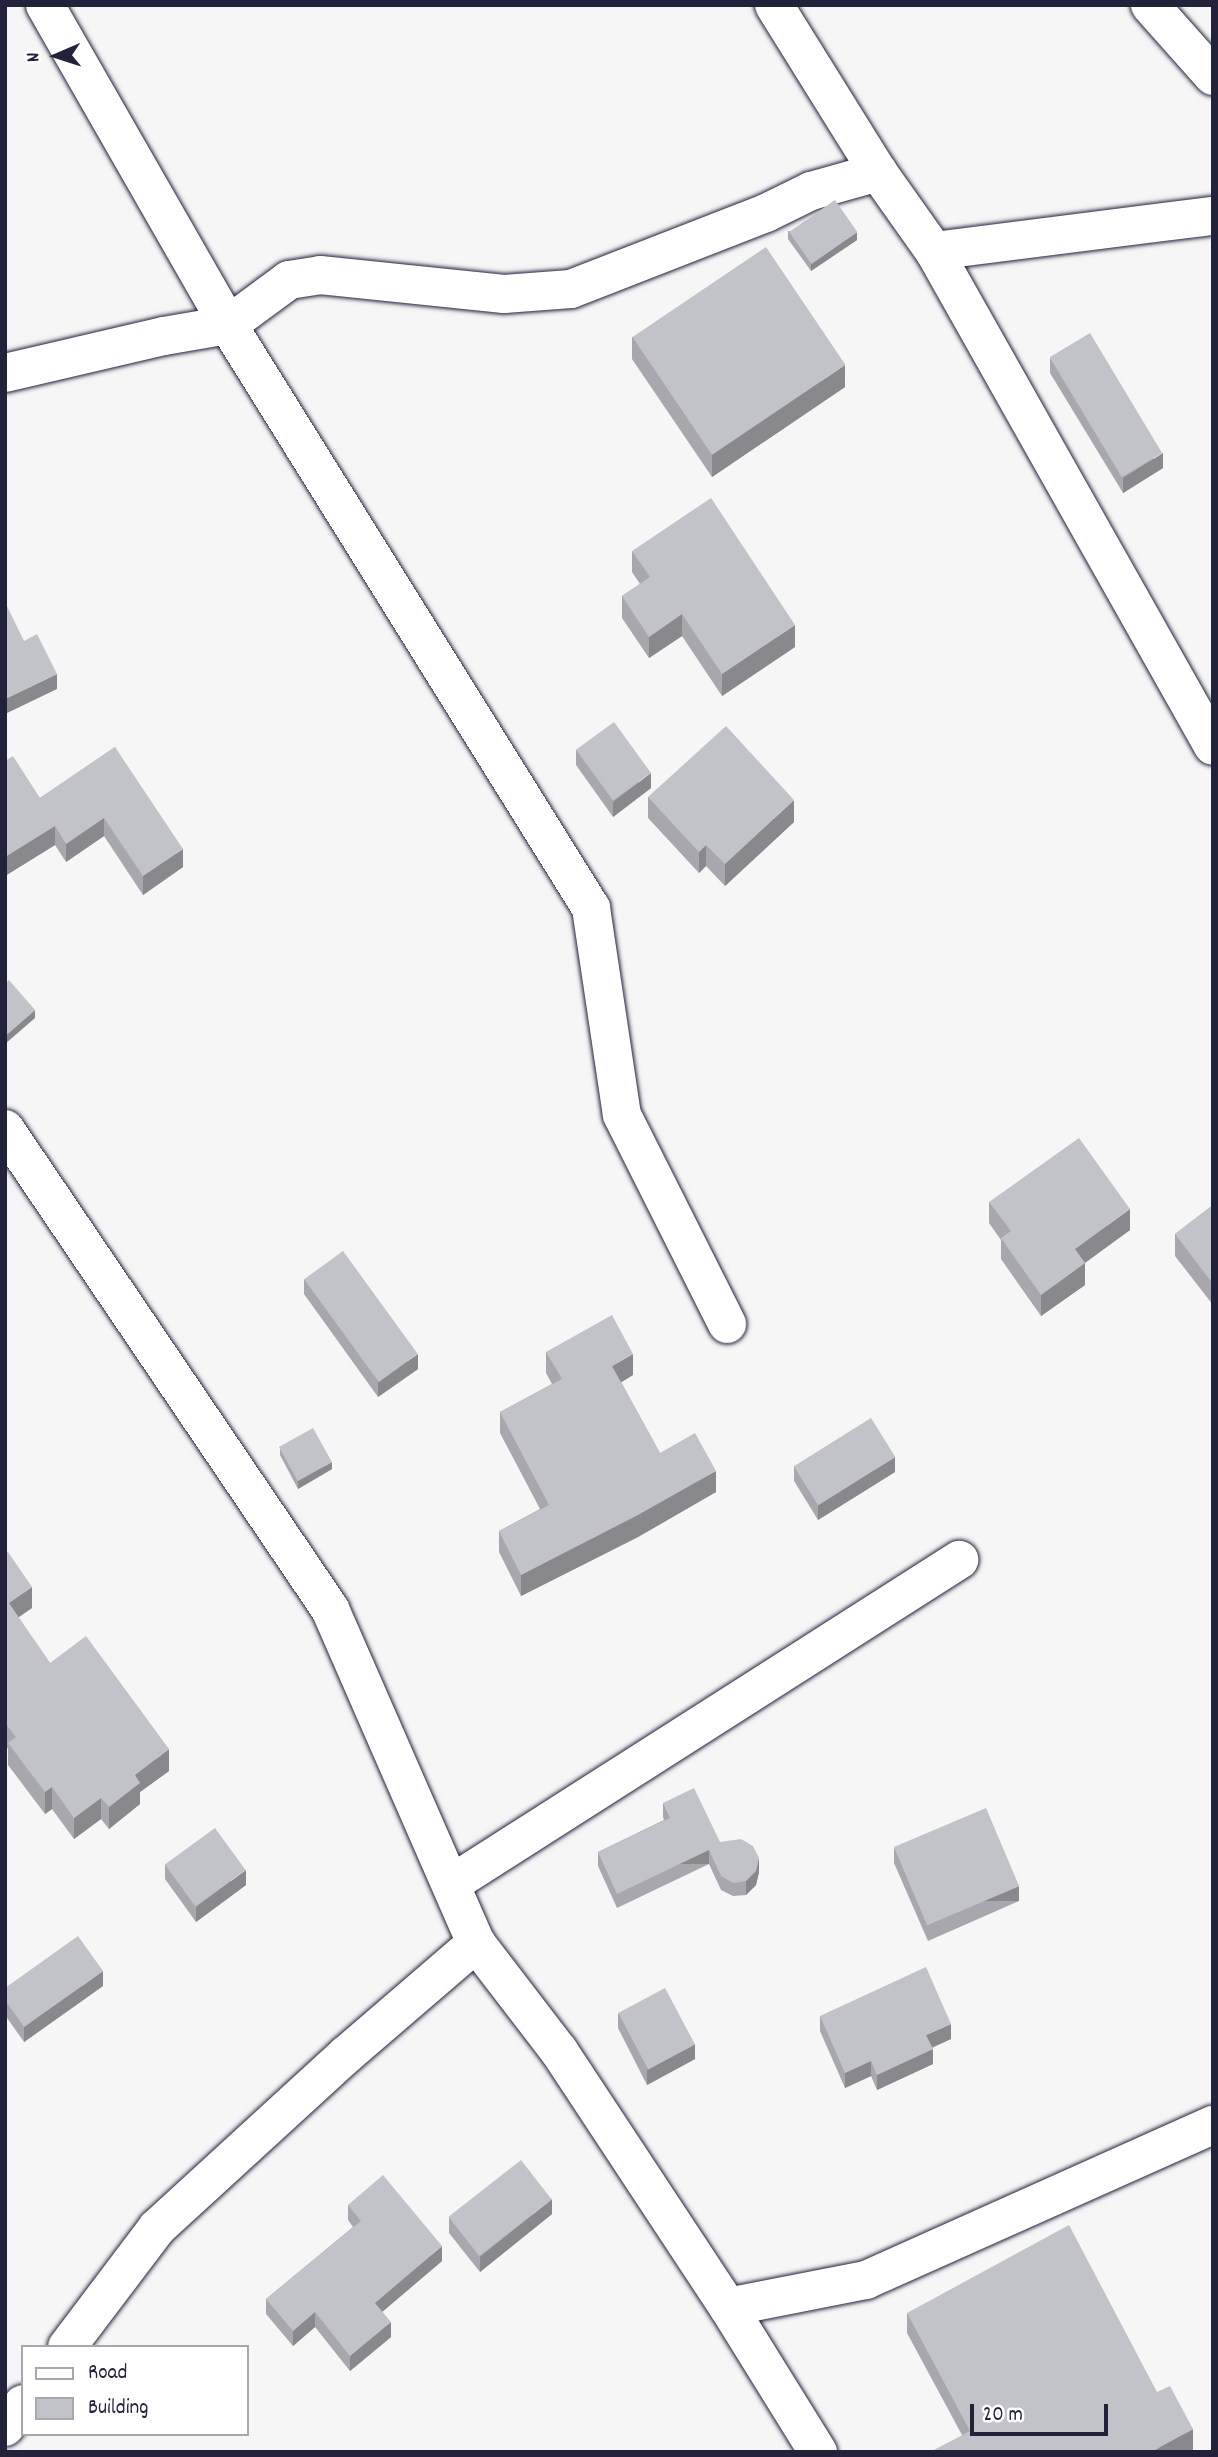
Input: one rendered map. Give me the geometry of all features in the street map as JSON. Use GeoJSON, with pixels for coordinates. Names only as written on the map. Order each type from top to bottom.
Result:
{"type":"FeatureCollection","features":[{"type":"Feature","properties":{"kind":"street"},"geometry":{"type":"LineString","coordinates":[[45,5],[228,325],[591,908],[622,1115],[727,1324]]}},
{"type":"Feature","properties":{"kind":"street"},"geometry":{"type":"LineString","coordinates":[[774,5],[878,172],[934,251],[1213,746]]}},
{"type":"Feature","properties":{"kind":"street"},"geometry":{"type":"LineString","coordinates":[[1150,5],[1213,76]]}},
{"type":"Feature","properties":{"kind":"street"},"geometry":{"type":"LineString","coordinates":[[5,373],[164,336],[228,325],[289,280],[320,275],[504,294],[571,289],[766,213],[811,191],[878,172]]}},
{"type":"Feature","properties":{"kind":"street"},"geometry":{"type":"LineString","coordinates":[[934,251],[1213,216]]}},
{"type":"Feature","properties":{"kind":"street"},"geometry":{"type":"LineString","coordinates":[[5,1129],[330,1609],[476,1943],[559,2051],[728,2307],[818,2452]]}},
{"type":"Feature","properties":{"kind":"street"},"geometry":{"type":"LineString","coordinates":[[451,1884],[959,1560]]}},
{"type":"Feature","properties":{"kind":"street"},"geometry":{"type":"LineString","coordinates":[[69,2345],[157,2228],[346,2055],[476,1943]]}},
{"type":"Feature","properties":{"kind":"street"},"geometry":{"type":"LineString","coordinates":[[728,2307],[866,2280],[1213,2125]]}},
{"type":"Feature","properties":{"kind":"street"},"geometry":{"type":"LineString","coordinates":[[5,2427],[21,2407]]}},
{"type":"Feature","properties":{"kind":"building"},"geometry":{"type":"Polygon","coordinates":[[[835,200],[857,232],[811,264],[789,232],[835,200]]]}},
{"type":"Feature","properties":{"kind":"building"},"geometry":{"type":"Polygon","coordinates":[[[766,247],[845,365],[712,455],[633,337],[766,247]]]}},
{"type":"Feature","properties":{"kind":"building"},"geometry":{"type":"Polygon","coordinates":[[[1090,333],[1162,453],[1122,477],[1050,357],[1090,333]]]}},
{"type":"Feature","properties":{"kind":"building"},"geometry":{"type":"Polygon","coordinates":[[[711,498],[795,625],[722,674],[682,614],[649,637],[622,596],[650,577],[632,551],[711,498]]]}},
{"type":"Feature","properties":{"kind":"building"},"geometry":{"type":"Polygon","coordinates":[[[5,602],[24,641],[37,634],[57,674],[5,699],[5,602]]]}},
{"type":"Feature","properties":{"kind":"building"},"geometry":{"type":"Polygon","coordinates":[[[614,722],[651,773],[613,801],[576,750],[614,722]]]}},
{"type":"Feature","properties":{"kind":"building"},"geometry":{"type":"Polygon","coordinates":[[[726,726],[794,800],[725,864],[706,845],[699,852],[648,797],[726,726]]]}},
{"type":"Feature","properties":{"kind":"building"},"geometry":{"type":"Polygon","coordinates":[[[115,747],[183,849],[143,876],[104,818],[66,844],[55,826],[5,857],[5,761],[13,756],[40,798],[115,747]]]}},
{"type":"Feature","properties":{"kind":"building"},"geometry":{"type":"Polygon","coordinates":[[[9,980],[35,1010],[5,1036],[5,984],[9,980]]]}},
{"type":"Feature","properties":{"kind":"building"},"geometry":{"type":"Polygon","coordinates":[[[1079,1138],[1130,1209],[1075,1249],[1085,1263],[1041,1295],[1001,1238],[1011,1231],[989,1202],[1079,1138]]]}},
{"type":"Feature","properties":{"kind":"building"},"geometry":{"type":"Polygon","coordinates":[[[1213,1205],[1213,1284],[1175,1234],[1213,1205]]]}},
{"type":"Feature","properties":{"kind":"building"},"geometry":{"type":"Polygon","coordinates":[[[343,1251],[418,1354],[379,1382],[304,1279],[343,1251]]]}},
{"type":"Feature","properties":{"kind":"building"},"geometry":{"type":"Polygon","coordinates":[[[612,1315],[633,1354],[612,1366],[660,1453],[695,1433],[716,1471],[638,1515],[521,1575],[499,1531],[549,1505],[500,1412],[562,1379],[546,1352],[612,1315]]]}},
{"type":"Feature","properties":{"kind":"building"},"geometry":{"type":"Polygon","coordinates":[[[871,1418],[895,1457],[818,1505],[794,1466],[871,1418]]]}},
{"type":"Feature","properties":{"kind":"building"},"geometry":{"type":"Polygon","coordinates":[[[313,1428],[332,1462],[298,1481],[279,1447],[313,1428]]]}},
{"type":"Feature","properties":{"kind":"building"},"geometry":{"type":"Polygon","coordinates":[[[8,1552],[32,1587],[9,1603],[50,1663],[86,1636],[169,1749],[135,1775],[140,1783],[109,1807],[101,1798],[74,1818],[52,1787],[45,1792],[8,1743],[16,1737],[5,1723],[5,1554],[8,1552]]]}},
{"type":"Feature","properties":{"kind":"building"},"geometry":{"type":"Polygon","coordinates":[[[694,1788],[720,1842],[741,1839],[753,1846],[759,1858],[756,1871],[746,1881],[733,1883],[721,1876],[709,1850],[617,1894],[598,1852],[670,1818],[663,1803],[694,1788]]]}},
{"type":"Feature","properties":{"kind":"building"},"geometry":{"type":"Polygon","coordinates":[[[986,1808],[1019,1886],[927,1925],[894,1847],[986,1808]]]}},
{"type":"Feature","properties":{"kind":"building"},"geometry":{"type":"Polygon","coordinates":[[[215,1828],[246,1870],[195,1907],[165,1864],[215,1828]]]}},
{"type":"Feature","properties":{"kind":"building"},"geometry":{"type":"Polygon","coordinates":[[[78,1936],[103,1971],[24,2027],[5,2000],[5,1988],[78,1936]]]}},
{"type":"Feature","properties":{"kind":"building"},"geometry":{"type":"Polygon","coordinates":[[[926,1967],[951,2024],[926,2035],[933,2049],[877,2075],[871,2061],[845,2073],[820,2016],[926,1967]]]}},
{"type":"Feature","properties":{"kind":"building"},"geometry":{"type":"Polygon","coordinates":[[[665,1988],[695,2045],[648,2069],[618,2013],[665,1988]]]}},
{"type":"Feature","properties":{"kind":"building"},"geometry":{"type":"Polygon","coordinates":[[[521,2160],[552,2199],[479,2256],[449,2217],[521,2160]]]}},
{"type":"Feature","properties":{"kind":"building"},"geometry":{"type":"Polygon","coordinates":[[[383,2175],[442,2246],[375,2303],[391,2322],[350,2356],[315,2312],[293,2331],[266,2299],[361,2221],[348,2205],[383,2175]]]}},
{"type":"Feature","properties":{"kind":"building"},"geometry":{"type":"Polygon","coordinates":[[[1069,2225],[1157,2392],[1170,2386],[1193,2429],[1151,2452],[930,2452],[970,2431],[907,2313],[1069,2225]]]}}]}
